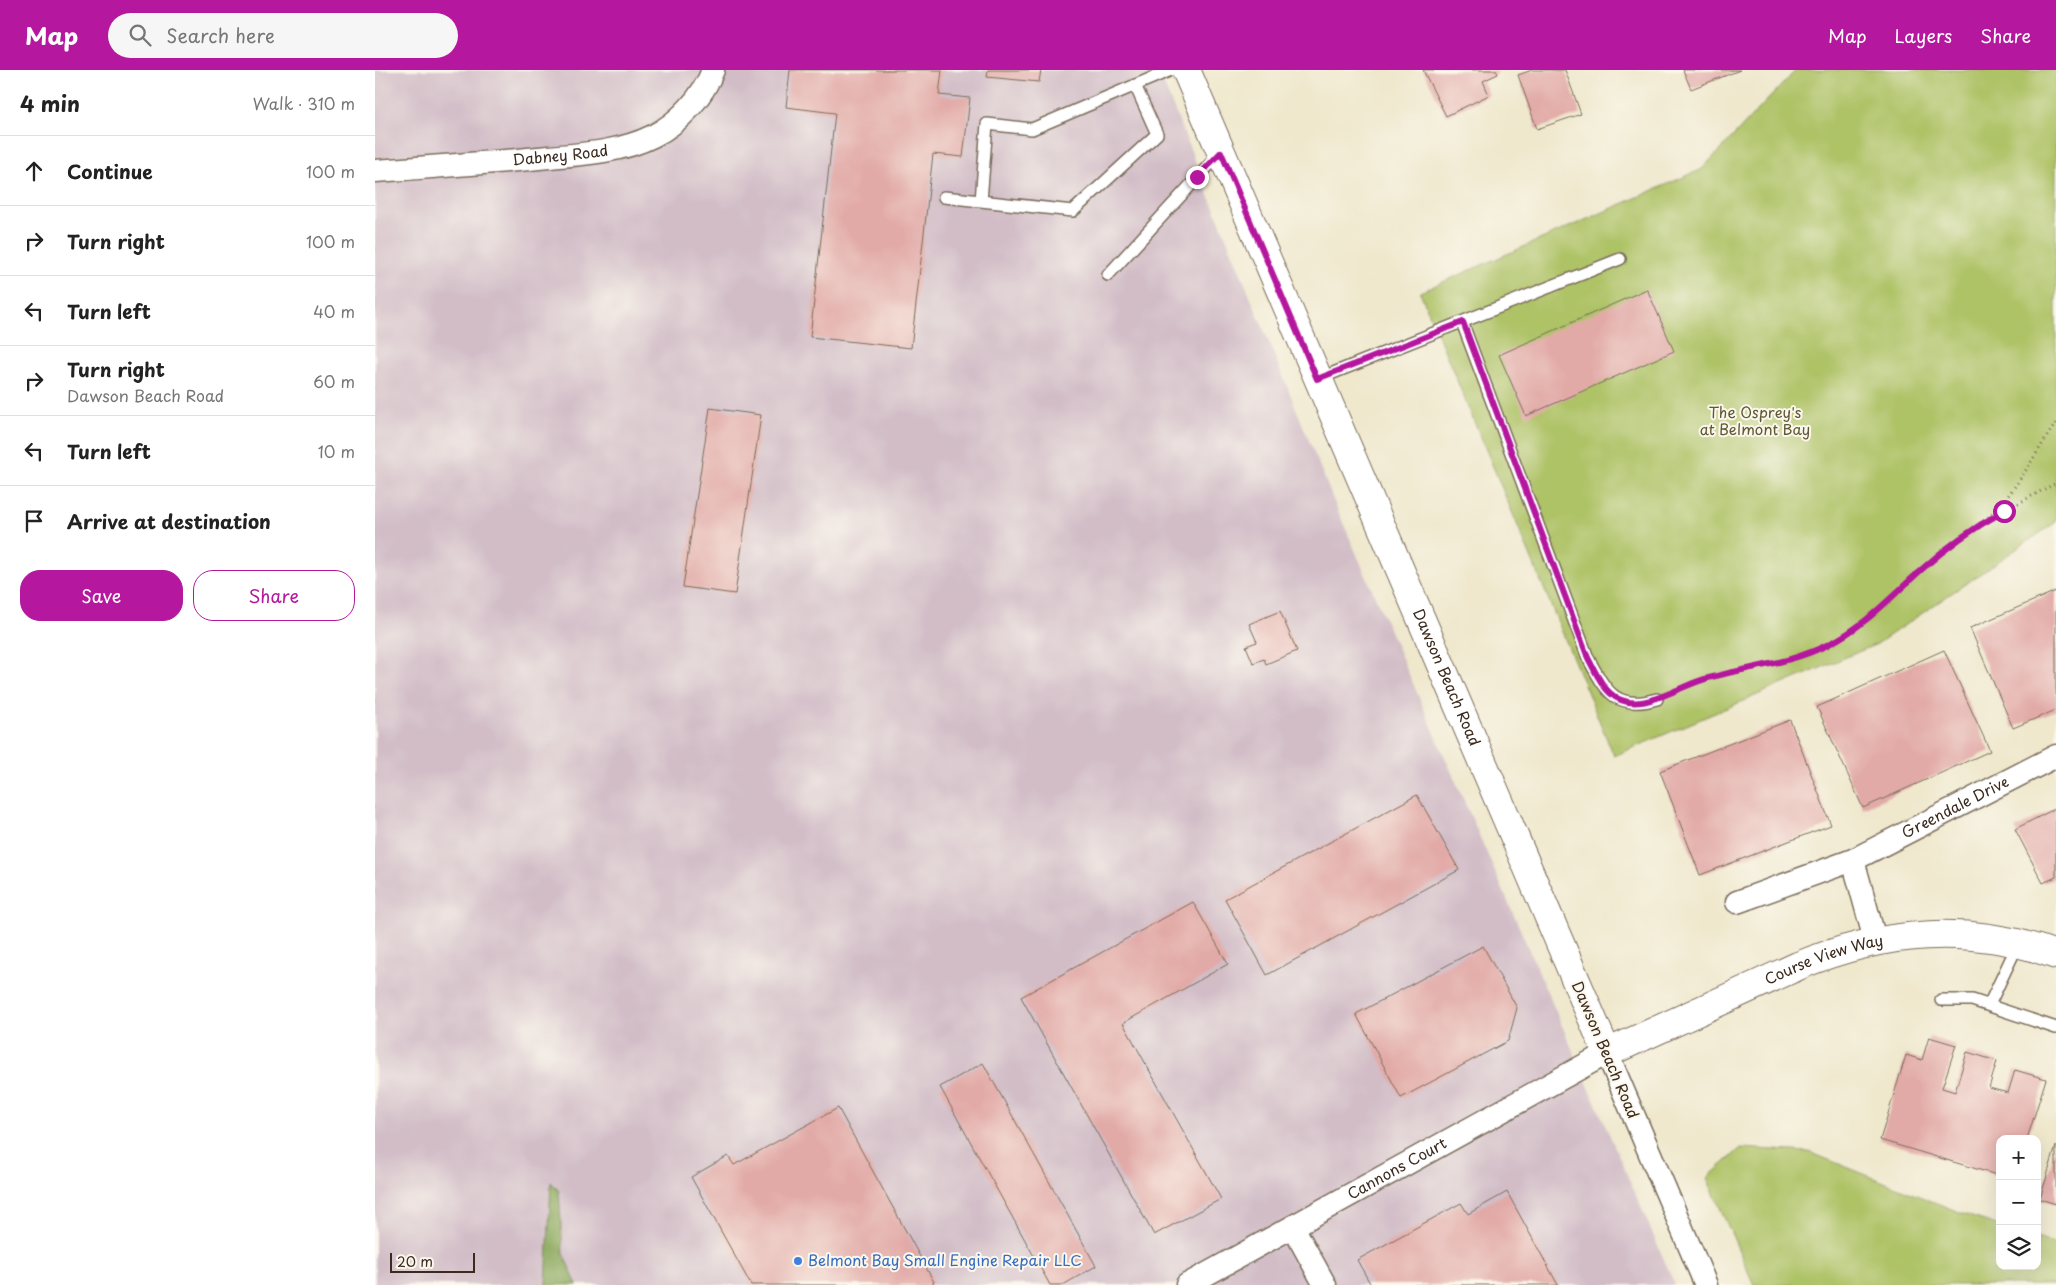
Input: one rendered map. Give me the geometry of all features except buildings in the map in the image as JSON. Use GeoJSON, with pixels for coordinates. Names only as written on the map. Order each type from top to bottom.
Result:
{"type":"FeatureCollection","features":[{"type":"Feature","properties":{"kind":"street","name":"Dabney Road"},"geometry":{"type":"LineString","coordinates":[[375,171],[594,153],[631,146],[655,136],[692,106],[713,70]]}},
{"type":"Feature","properties":{"kind":"street","name":"Dawson Beach Road"},"geometry":{"type":"LineString","coordinates":[[1186,70],[1706,1285]]}},
{"type":"Feature","properties":{"kind":"street","name":"Greendale Drive"},"geometry":{"type":"LineString","coordinates":[[1737,902],[1853,860],[2056,756]]}},
{"type":"Feature","properties":{"kind":"street"},"geometry":{"type":"LineString","coordinates":[[1853,860],[1875,940]]}},
{"type":"Feature","properties":{"kind":"street","name":"Course View Way"},"geometry":{"type":"LineString","coordinates":[[1607,1053],[1814,959],[1875,940],[1910,935],[1971,935],[2018,944],[2056,955]]}},
{"type":"Feature","properties":{"kind":"street","name":"Cannons Court"},"geometry":{"type":"LineString","coordinates":[[1187,1285],[1607,1053]]}},
{"type":"Feature","properties":{"kind":"street"},"geometry":{"type":"LineString","coordinates":[[1293,1227],[1325,1285]]}},
{"type":"Feature","properties":{"kind":"lane"},"geometry":{"type":"LineString","coordinates":[[981,201],[987,124],[1032,129],[1171,70]]}},
{"type":"Feature","properties":{"kind":"lane"},"geometry":{"type":"LineString","coordinates":[[944,197],[1073,211],[1157,134],[1135,85]]}},
{"type":"Feature","properties":{"kind":"lane"},"geometry":{"type":"LineString","coordinates":[[1108,275],[1221,152]]}},
{"type":"Feature","properties":{"kind":"lane"},"geometry":{"type":"LineString","coordinates":[[1317,379],[1620,259]]}},
{"type":"Feature","properties":{"kind":"lane"},"geometry":{"type":"LineString","coordinates":[[1463,322],[1588,658],[1609,692],[1621,701],[1634,703],[1657,698]]}},
{"type":"Feature","properties":{"kind":"lane"},"geometry":{"type":"LineString","coordinates":[[1989,1005],[2018,944]]}},
{"type":"Feature","properties":{"kind":"lane"},"geometry":{"type":"LineString","coordinates":[[1941,1000],[1972,1000],[2056,1028]]}},
{"type":"Feature","properties":{"kind":"path"},"geometry":{"type":"LineString","coordinates":[[1984,522],[2003,502],[2056,423]]}},
{"type":"Feature","properties":{"kind":"path"},"geometry":{"type":"LineString","coordinates":[[1657,698],[1695,682],[1794,658],[1829,645],[1857,627],[1922,569],[1984,522],[2056,483]]}},
{"type":"Feature","properties":{"kind":"shaded area"},"geometry":{"type":"Polygon","coordinates":[[[375,70],[1158,70],[1337,509],[1675,1285],[375,1285],[375,70]]]}},
{"type":"Feature","properties":{"kind":"green space","name":"The Osprey's at Belmont Bay"},"geometry":{"type":"Polygon","coordinates":[[[1796,70],[2056,70],[2056,522],[1877,644],[1614,756],[1420,292],[1702,169],[1796,70]]]}},
{"type":"Feature","properties":{"kind":"green space"},"geometry":{"type":"Polygon","coordinates":[[[1741,1148],[1809,1152],[1969,1216],[1996,1225],[1996,1270],[2041,1270],[2041,1239],[2056,1244],[2056,1285],[1754,1285],[1707,1178],[1741,1148]]]}},
{"type":"Feature","properties":{"kind":"green space"},"geometry":{"type":"Polygon","coordinates":[[[551,1182],[559,1191],[563,1253],[577,1285],[546,1285],[551,1182]]]}},
{"type":"Feature","properties":{"kind":"place","name":"Belmont Bay Small Engine Repair LLC"},"geometry":{"type":"Point","coordinates":[798,1261]}},
{"type":"Feature","properties":{"kind":"route"},"geometry":{"type":"LineString","coordinates":[[1197,177],[1221,152],[1317,379],[1463,322],[1541,530],[1568,609],[1588,658],[1599,679],[1609,692],[1621,701],[1643,702],[1695,682],[1794,658],[1829,645],[1857,627],[1922,569],[1949,548],[1984,522],[2004,511]]}}]}
